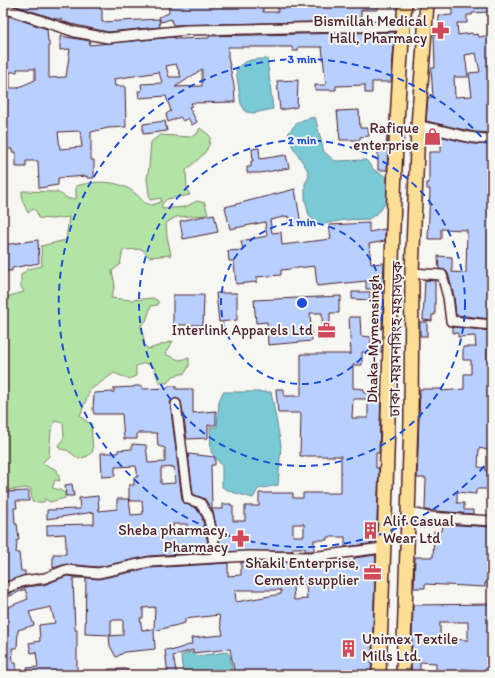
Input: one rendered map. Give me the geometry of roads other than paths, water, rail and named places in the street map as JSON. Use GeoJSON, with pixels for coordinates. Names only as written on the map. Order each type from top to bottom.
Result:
{"type":"FeatureCollection","features":[{"type":"Feature","properties":{"kind":"highway","name":"Dhaka-Mymensingh"},"geometry":{"type":"LineString","coordinates":[[378,675],[388,420],[391,252],[405,3]]}},
{"type":"Feature","properties":{"kind":"highway","name":"ঢাকা-ময়মনসিংহ মহাসড়ক"},"geometry":{"type":"LineString","coordinates":[[403,675],[409,512],[412,273],[418,126],[427,3]]}},
{"type":"Feature","properties":{"kind":"street"},"geometry":{"type":"LineString","coordinates":[[4,6],[75,32],[108,38],[187,30],[403,26]]}},
{"type":"Feature","properties":{"kind":"street"},"geometry":{"type":"LineString","coordinates":[[418,126],[434,128],[480,139],[492,139]]}},
{"type":"Feature","properties":{"kind":"street"},"geometry":{"type":"LineString","coordinates":[[412,273],[442,275],[448,297],[451,321],[492,325]]}},
{"type":"Feature","properties":{"kind":"street"},"geometry":{"type":"LineString","coordinates":[[176,404],[188,499],[200,503],[208,515],[217,557]]}},
{"type":"Feature","properties":{"kind":"street"},"geometry":{"type":"LineString","coordinates":[[409,512],[429,517],[492,521]]}},
{"type":"Feature","properties":{"kind":"street"},"geometry":{"type":"LineString","coordinates":[[3,589],[24,582],[44,578],[66,570],[98,573],[149,562],[217,557],[311,557],[383,548]]}},
{"type":"Feature","properties":{"kind":"water"},"geometry":{"type":"Polygon","coordinates":[[[267,59],[273,109],[254,113],[246,112],[241,104],[236,70],[239,66],[246,62],[267,59]]]}},
{"type":"Feature","properties":{"kind":"water"},"geometry":{"type":"Polygon","coordinates":[[[315,117],[324,152],[335,161],[366,160],[374,170],[387,177],[387,200],[380,211],[369,219],[344,220],[319,225],[309,216],[305,199],[305,184],[309,176],[307,169],[291,144],[295,140],[294,135],[288,134],[299,122],[315,117]]]}},
{"type":"Feature","properties":{"kind":"water"},"geometry":{"type":"Polygon","coordinates":[[[223,392],[271,392],[281,445],[278,485],[258,489],[253,498],[232,492],[222,487],[222,466],[211,452],[210,427],[217,427],[219,401],[223,392]]]}},
{"type":"Feature","properties":{"kind":"water"},"geometry":{"type":"Polygon","coordinates":[[[190,652],[197,656],[227,652],[230,656],[232,669],[226,669],[226,675],[183,675],[181,656],[190,652]]]}},
{"type":"Feature","properties":{"kind":"place","name":"Bismillah Medical Hall, Pharmacy"},"geometry":{"type":"Point","coordinates":[440,30]}},
{"type":"Feature","properties":{"kind":"place","name":"Rafique enterprise"},"geometry":{"type":"Point","coordinates":[432,137]}},
{"type":"Feature","properties":{"kind":"place","name":"Interlink Apparels Ltd"},"geometry":{"type":"Point","coordinates":[326,330]}},
{"type":"Feature","properties":{"kind":"place","name":"Alif Casual Wear Ltd"},"geometry":{"type":"Point","coordinates":[370,530]}},
{"type":"Feature","properties":{"kind":"place","name":"Sheba pharmacy, Pharmacy"},"geometry":{"type":"Point","coordinates":[241,539]}},
{"type":"Feature","properties":{"kind":"place","name":"Shakil Enterprise, Cement supplier"},"geometry":{"type":"Point","coordinates":[372,572]}},
{"type":"Feature","properties":{"kind":"place","name":"Unimex Textile Mills Ltd."},"geometry":{"type":"Point","coordinates":[349,648]}}]}
